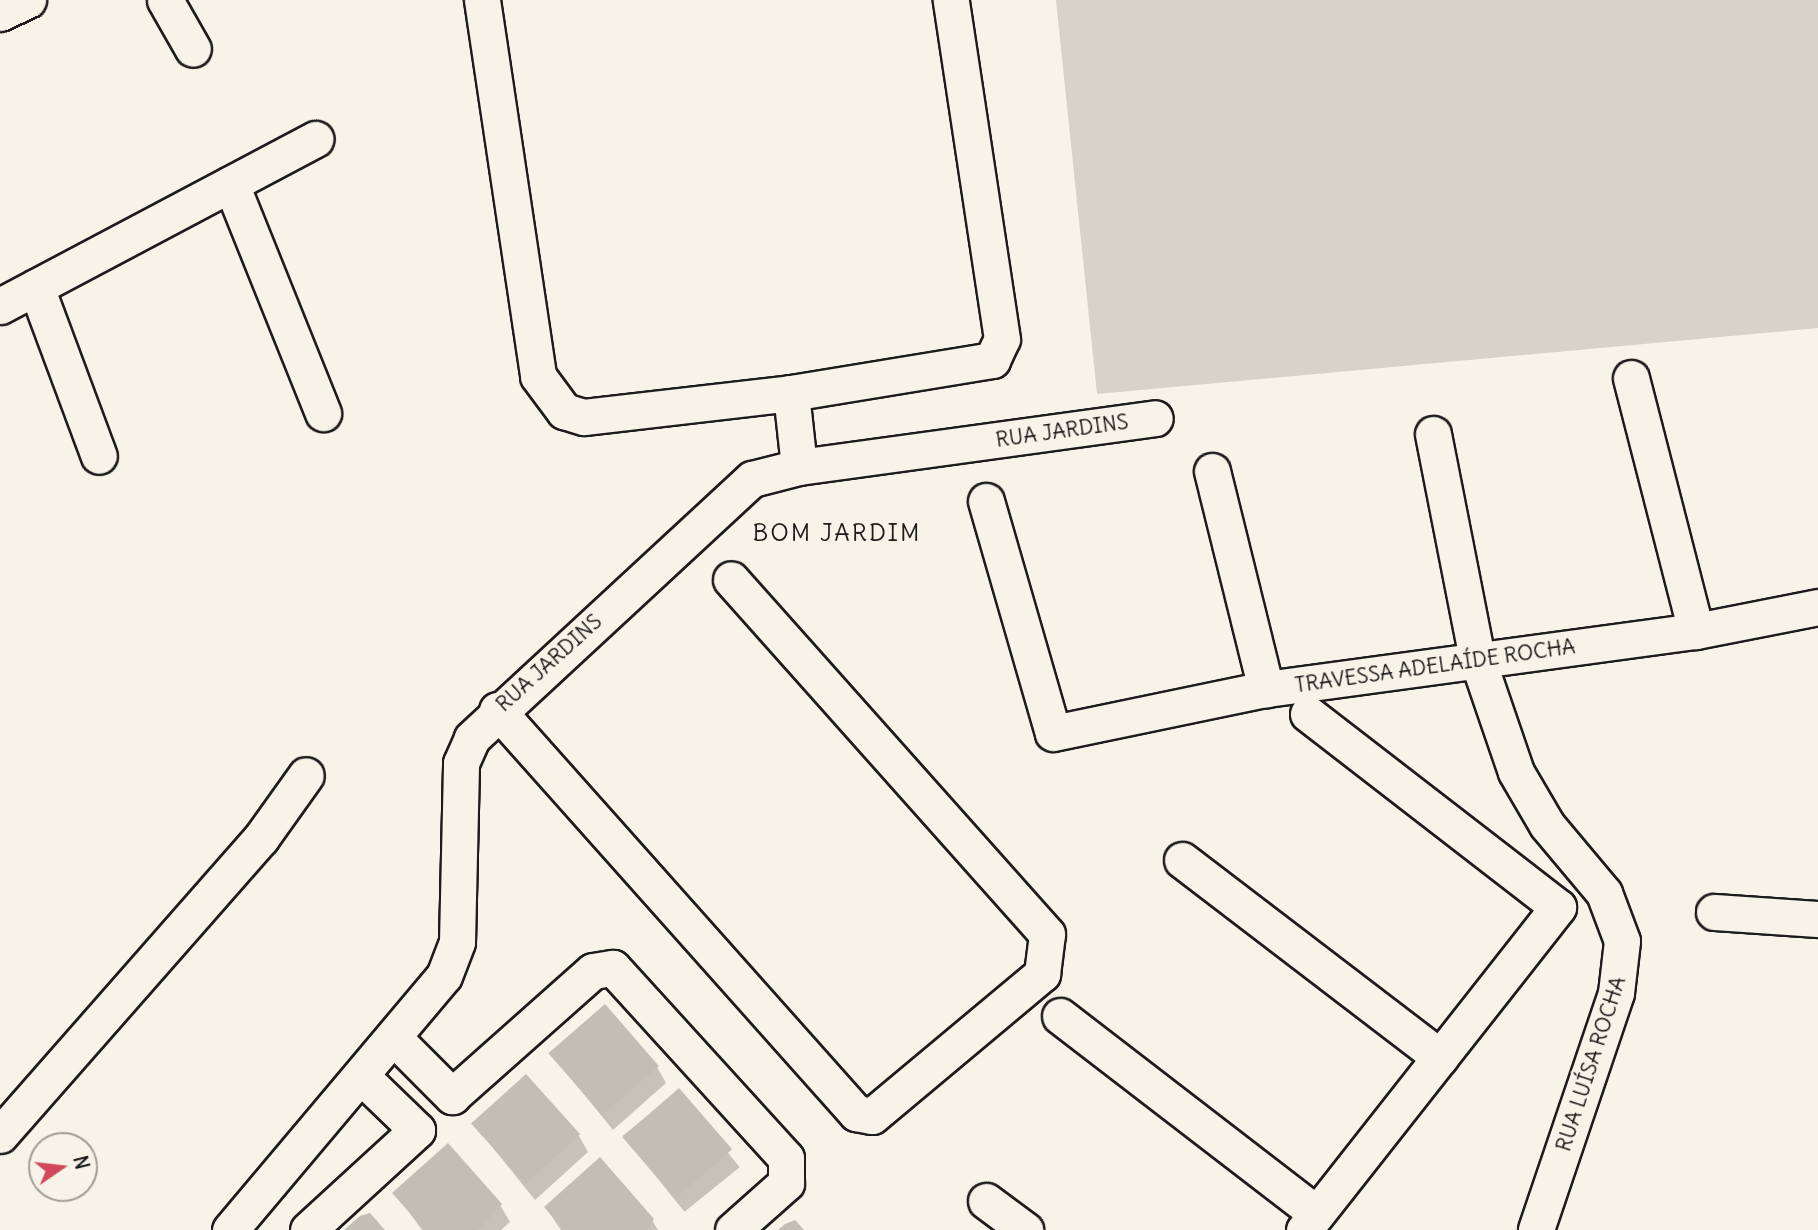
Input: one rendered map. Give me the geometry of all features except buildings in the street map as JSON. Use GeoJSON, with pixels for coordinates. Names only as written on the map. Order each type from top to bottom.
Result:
{"type":"FeatureCollection","features":[{"type":"Feature","properties":{"kind":"street"},"geometry":{"type":"LineString","coordinates":[[0,13],[28,0]]}},
{"type":"Feature","properties":{"kind":"street"},"geometry":{"type":"LineString","coordinates":[[164,0],[193,50]]}},
{"type":"Feature","properties":{"kind":"street"},"geometry":{"type":"LineString","coordinates":[[482,0],[538,376],[547,395],[584,417],[791,393],[976,367],[992,360],[1002,339],[951,0]]}},
{"type":"Feature","properties":{"kind":"street"},"geometry":{"type":"LineString","coordinates":[[0,306],[316,139]]}},
{"type":"Feature","properties":{"kind":"street"},"geometry":{"type":"LineString","coordinates":[[232,184],[323,413]]}},
{"type":"Feature","properties":{"kind":"street"},"geometry":{"type":"LineString","coordinates":[[36,287],[99,456]]}},
{"type":"Feature","properties":{"kind":"street"},"geometry":{"type":"LineString","coordinates":[[1631,378],[1696,631]]}},
{"type":"Feature","properties":{"kind":"street"},"geometry":{"type":"LineString","coordinates":[[791,393],[799,467]]}},
{"type":"Feature","properties":{"kind":"street","name":"RUA JARDINS"},"geometry":{"type":"LineString","coordinates":[[230,1230],[395,1039],[452,960],[461,763],[497,710],[752,479],[799,467],[1155,418]]}},
{"type":"Feature","properties":{"kind":"street","name":"RUA LUÍSA ROCHA"},"geometry":{"type":"LineString","coordinates":[[1433,434],[1477,658],[1531,803],[1604,893],[1622,941],[1616,993],[1536,1230]]}},
{"type":"Feature","properties":{"kind":"street"},"geometry":{"type":"LineString","coordinates":[[1212,471],[1266,690]]}},
{"type":"Feature","properties":{"kind":"street","name":"TRAVESSA ADELAÍDE ROCHA"},"geometry":{"type":"LineString","coordinates":[[986,501],[1053,733],[1266,690],[1477,658],[1696,631],[1818,607]]}},
{"type":"Feature","properties":{"kind":"street"},"geometry":{"type":"LineString","coordinates":[[497,710],[856,1113],[872,1116],[1042,974],[1047,934],[731,579]]}},
{"type":"Feature","properties":{"kind":"street"},"geometry":{"type":"LineString","coordinates":[[1060,1016],[1310,1222],[1558,907],[1308,714]]}},
{"type":"Feature","properties":{"kind":"street"},"geometry":{"type":"LineString","coordinates":[[0,1135],[261,838],[306,775]]}},
{"type":"Feature","properties":{"kind":"street"},"geometry":{"type":"LineString","coordinates":[[1182,860],[1440,1057]]}},
{"type":"Feature","properties":{"kind":"street"},"geometry":{"type":"LineString","coordinates":[[1714,912],[1818,919]]}},
{"type":"Feature","properties":{"kind":"street"},"geometry":{"type":"LineString","coordinates":[[309,1230],[452,1096],[593,971],[613,968],[786,1158],[786,1183],[733,1230]]}},
{"type":"Feature","properties":{"kind":"street"},"geometry":{"type":"LineString","coordinates":[[395,1039],[452,1096]]}},
{"type":"Feature","properties":{"kind":"street"},"geometry":{"type":"LineString","coordinates":[[361,1076],[417,1130]]}},
{"type":"Feature","properties":{"kind":"street"},"geometry":{"type":"LineString","coordinates":[[986,1201],[1025,1230]]}},
{"type":"Feature","properties":{"kind":"shaded area"},"geometry":{"type":"Polygon","coordinates":[[[1056,0],[1818,0],[1818,328],[1097,394],[1056,0]]]}},
{"type":"Feature","properties":{"kind":"district","name":"BOM JARDIM"},"geometry":{"type":"Point","coordinates":[837,533]}}]}
